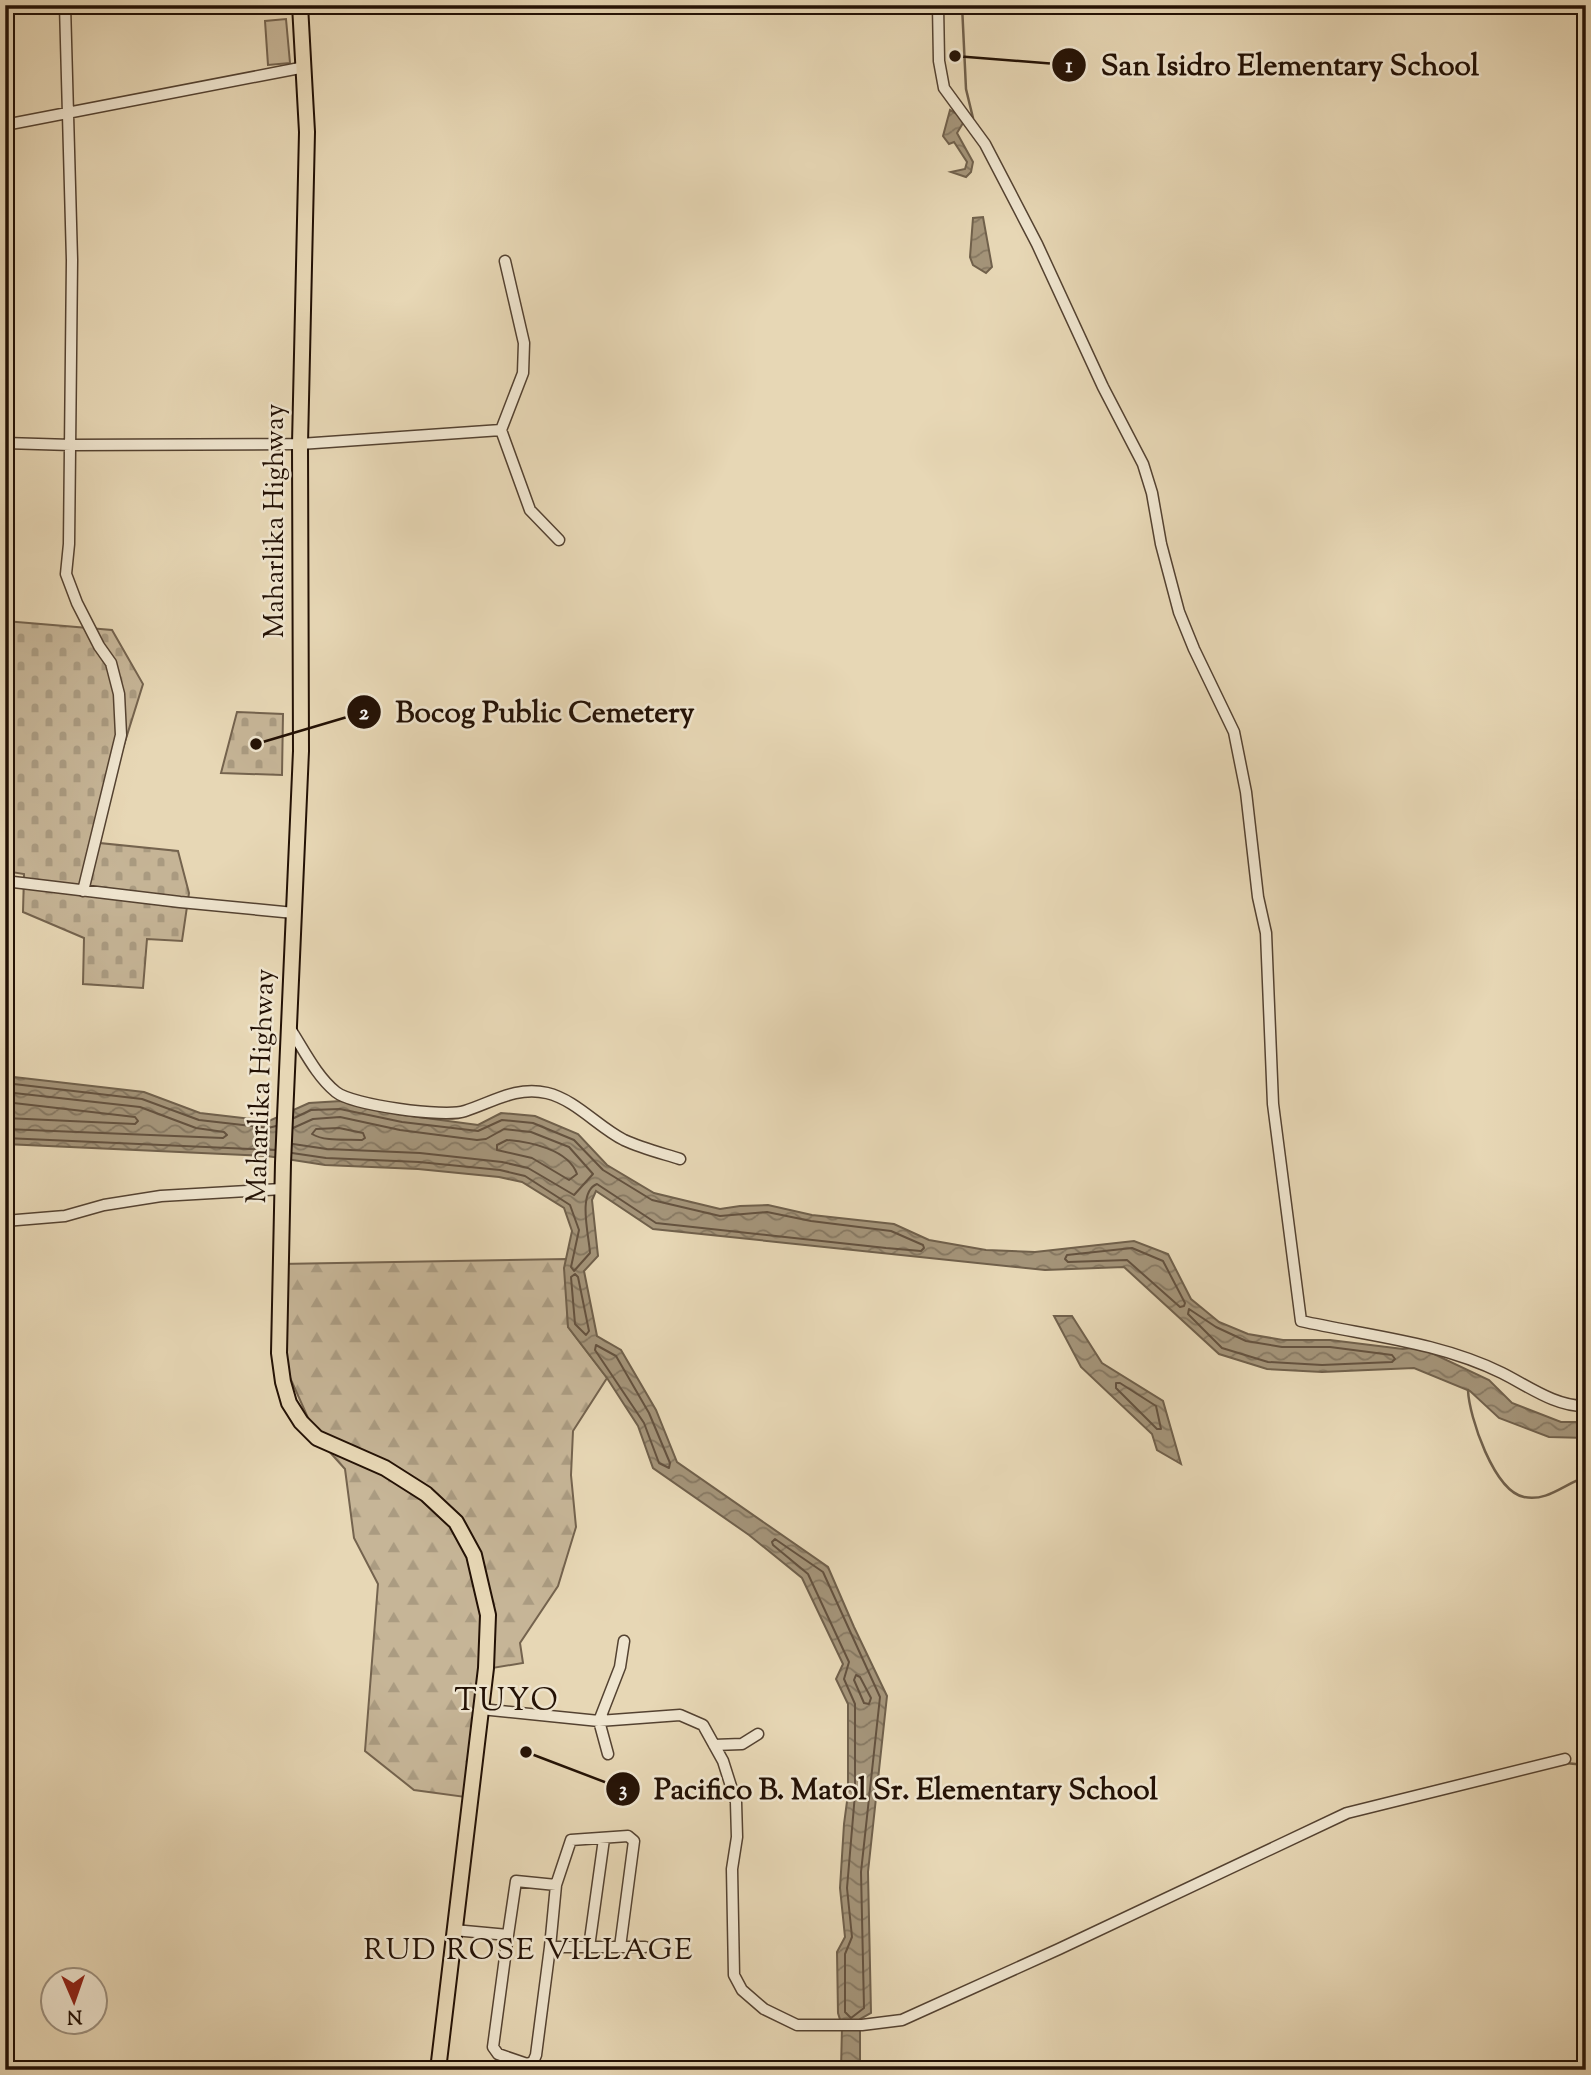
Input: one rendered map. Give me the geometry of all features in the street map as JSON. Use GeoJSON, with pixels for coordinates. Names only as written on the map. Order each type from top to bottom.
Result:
{"type":"FeatureCollection","features":[{"type":"Feature","properties":{"kind":"highway","name":"Maharlika Highway"},"geometry":{"type":"LineString","coordinates":[[300,5],[305,66],[306,191],[300,444],[301,751],[282,1163],[279,1353],[289,1403],[301,1422],[317,1438],[385,1468],[426,1494],[456,1522],[474,1555],[488,1615],[486,1668],[438,2070]]}},
{"type":"Feature","properties":{"kind":"street"},"geometry":{"type":"LineString","coordinates":[[65,5],[72,260],[71,445],[66,574],[77,603],[111,663],[119,695],[121,735],[83,891]]}},
{"type":"Feature","properties":{"kind":"street"},"geometry":{"type":"LineString","coordinates":[[938,5],[939,61],[944,88],[985,144],[1037,244],[1102,387],[1143,464],[1179,612],[1234,732],[1247,792],[1258,897],[1266,933],[1273,1104],[1301,1321],[1401,1339],[1478,1362],[1558,1402],[1586,1406]]}},
{"type":"Feature","properties":{"kind":"street"},"geometry":{"type":"LineString","coordinates":[[5,125],[305,66]]}},
{"type":"Feature","properties":{"kind":"street"},"geometry":{"type":"LineString","coordinates":[[505,261],[524,342],[523,373],[501,430],[530,510],[559,540]]}},
{"type":"Feature","properties":{"kind":"street"},"geometry":{"type":"LineString","coordinates":[[5,443],[300,444],[501,430]]}},
{"type":"Feature","properties":{"kind":"street"},"geometry":{"type":"LineString","coordinates":[[5,881],[294,913]]}},
{"type":"Feature","properties":{"kind":"street"},"geometry":{"type":"LineString","coordinates":[[288,1025],[320,1074],[336,1092],[351,1099],[443,1114],[462,1113],[510,1093],[529,1091],[549,1094],[575,1107],[624,1140],[680,1159]]}},
{"type":"Feature","properties":{"kind":"street"},"geometry":{"type":"LineString","coordinates":[[5,1221],[65,1216],[104,1205],[160,1196],[282,1189]]}},
{"type":"Feature","properties":{"kind":"street"},"geometry":{"type":"LineString","coordinates":[[608,1755],[599,1721],[620,1667],[624,1641]]}},
{"type":"Feature","properties":{"kind":"street"},"geometry":{"type":"LineString","coordinates":[[481,1709],[599,1721],[680,1715],[703,1725],[723,1761],[736,1802],[737,1837],[732,1869],[734,1975],[742,1990],[764,2009],[797,2025],[862,2025],[902,2020],[1347,1814],[1565,1759]]}},
{"type":"Feature","properties":{"kind":"street"},"geometry":{"type":"LineString","coordinates":[[714,1745],[742,1744],[758,1734]]}},
{"type":"Feature","properties":{"kind":"street"},"geometry":{"type":"LineString","coordinates":[[556,1885],[516,1881],[494,2048],[498,2054],[527,2064],[533,2062],[536,2056],[556,1885],[571,1840],[628,1836],[634,1841],[620,1947]]}},
{"type":"Feature","properties":{"kind":"street"},"geometry":{"type":"LineString","coordinates":[[589,1947],[604,1839]]}},
{"type":"Feature","properties":{"kind":"street"},"geometry":{"type":"LineString","coordinates":[[454,1930],[508,1936]]}},
{"type":"Feature","properties":{"kind":"street"},"geometry":{"type":"LineString","coordinates":[[550,1947],[645,1947]]}},
{"type":"Feature","properties":{"kind":"green space"},"geometry":{"type":"Polygon","coordinates":[[[286,19],[290,63],[268,65],[265,21],[286,19]]]}},
{"type":"Feature","properties":{"kind":"green space"},"geometry":{"type":"Polygon","coordinates":[[[5,621],[112,630],[143,684],[114,777],[100,843],[178,851],[189,893],[182,941],[147,939],[143,988],[83,984],[84,938],[23,912],[24,874],[5,871],[5,621]]]}},
{"type":"Feature","properties":{"kind":"green space"},"geometry":{"type":"Polygon","coordinates":[[[237,712],[283,714],[282,775],[221,773],[237,712]]]}},
{"type":"Feature","properties":{"kind":"green space"},"geometry":{"type":"Polygon","coordinates":[[[566,1259],[568,1327],[607,1378],[573,1431],[571,1475],[576,1527],[558,1586],[520,1643],[523,1663],[486,1669],[465,1797],[414,1790],[365,1751],[378,1584],[354,1538],[345,1469],[317,1438],[279,1353],[280,1264],[566,1259]]]}},
{"type":"Feature","properties":{"kind":"water"},"geometry":{"type":"Polygon","coordinates":[[[950,110],[961,116],[963,123],[957,133],[973,162],[971,172],[966,177],[951,172],[965,169],[967,162],[954,142],[949,144],[943,136],[950,110]]]}},
{"type":"Feature","properties":{"kind":"water"},"geometry":{"type":"Polygon","coordinates":[[[983,217],[992,267],[986,273],[973,265],[970,257],[973,218],[983,217]]]}},
{"type":"Feature","properties":{"kind":"water"},"geometry":{"type":"Polygon","coordinates":[[[5,1076],[144,1092],[200,1113],[269,1121],[309,1103],[341,1101],[403,1115],[478,1125],[501,1113],[535,1116],[578,1134],[607,1165],[654,1193],[720,1209],[768,1205],[812,1215],[894,1224],[929,1240],[986,1250],[1035,1252],[1134,1241],[1168,1254],[1191,1299],[1219,1322],[1248,1334],[1283,1340],[1330,1340],[1403,1349],[1419,1347],[1489,1380],[1512,1403],[1561,1422],[1586,1422],[1586,1438],[1549,1437],[1499,1418],[1470,1391],[1414,1368],[1322,1372],[1267,1369],[1219,1354],[1124,1267],[1045,1270],[653,1229],[596,1191],[592,1200],[598,1256],[584,1271],[597,1336],[621,1350],[656,1410],[677,1462],[828,1567],[887,1696],[868,1872],[871,2013],[860,2019],[860,2070],[841,2070],[842,2026],[838,2013],[837,1952],[845,1937],[840,1888],[848,1794],[848,1704],[836,1679],[843,1664],[802,1578],[749,1535],[653,1468],[638,1426],[607,1378],[568,1327],[564,1268],[572,1231],[564,1208],[522,1182],[499,1177],[418,1169],[325,1165],[267,1156],[5,1144],[5,1076]]]}},
{"type":"Feature","properties":{"kind":"water"},"geometry":{"type":"Polygon","coordinates":[[[1054,1316],[1072,1316],[1102,1363],[1163,1401],[1181,1464],[1157,1450],[1152,1434],[1081,1367],[1054,1316]]]}},
{"type":"Feature","properties":{"kind":"waterway"},"geometry":{"type":"LineString","coordinates":[[962,5],[966,89],[973,118]]}},
{"type":"Feature","properties":{"kind":"waterway"},"geometry":{"type":"LineString","coordinates":[[1468,1390],[1473,1417],[1485,1451],[1493,1468],[1513,1492],[1524,1497],[1541,1497],[1586,1477]]}},
{"type":"Feature","properties":{"kind":"waterway"},"geometry":{"type":"LineString","coordinates":[[1565,1763],[1586,1765]]}},
{"type":"Feature","properties":{"kind":"place","name":"San Isidro Elementary School"},"geometry":{"type":"Point","coordinates":[955,56]}},
{"type":"Feature","properties":{"kind":"place","name":"Bocog Public Cemetery"},"geometry":{"type":"Point","coordinates":[256,744]}},
{"type":"Feature","properties":{"kind":"place","name":"Pacifico B. Matol Sr. Elementary School"},"geometry":{"type":"Point","coordinates":[526,1752]}},
{"type":"Feature","properties":{"kind":"district","name":"TUYO"},"geometry":{"type":"Point","coordinates":[507,1702]}},
{"type":"Feature","properties":{"kind":"district","name":"RUD ROSE VILLAGE"},"geometry":{"type":"Point","coordinates":[529,1951]}}]}
